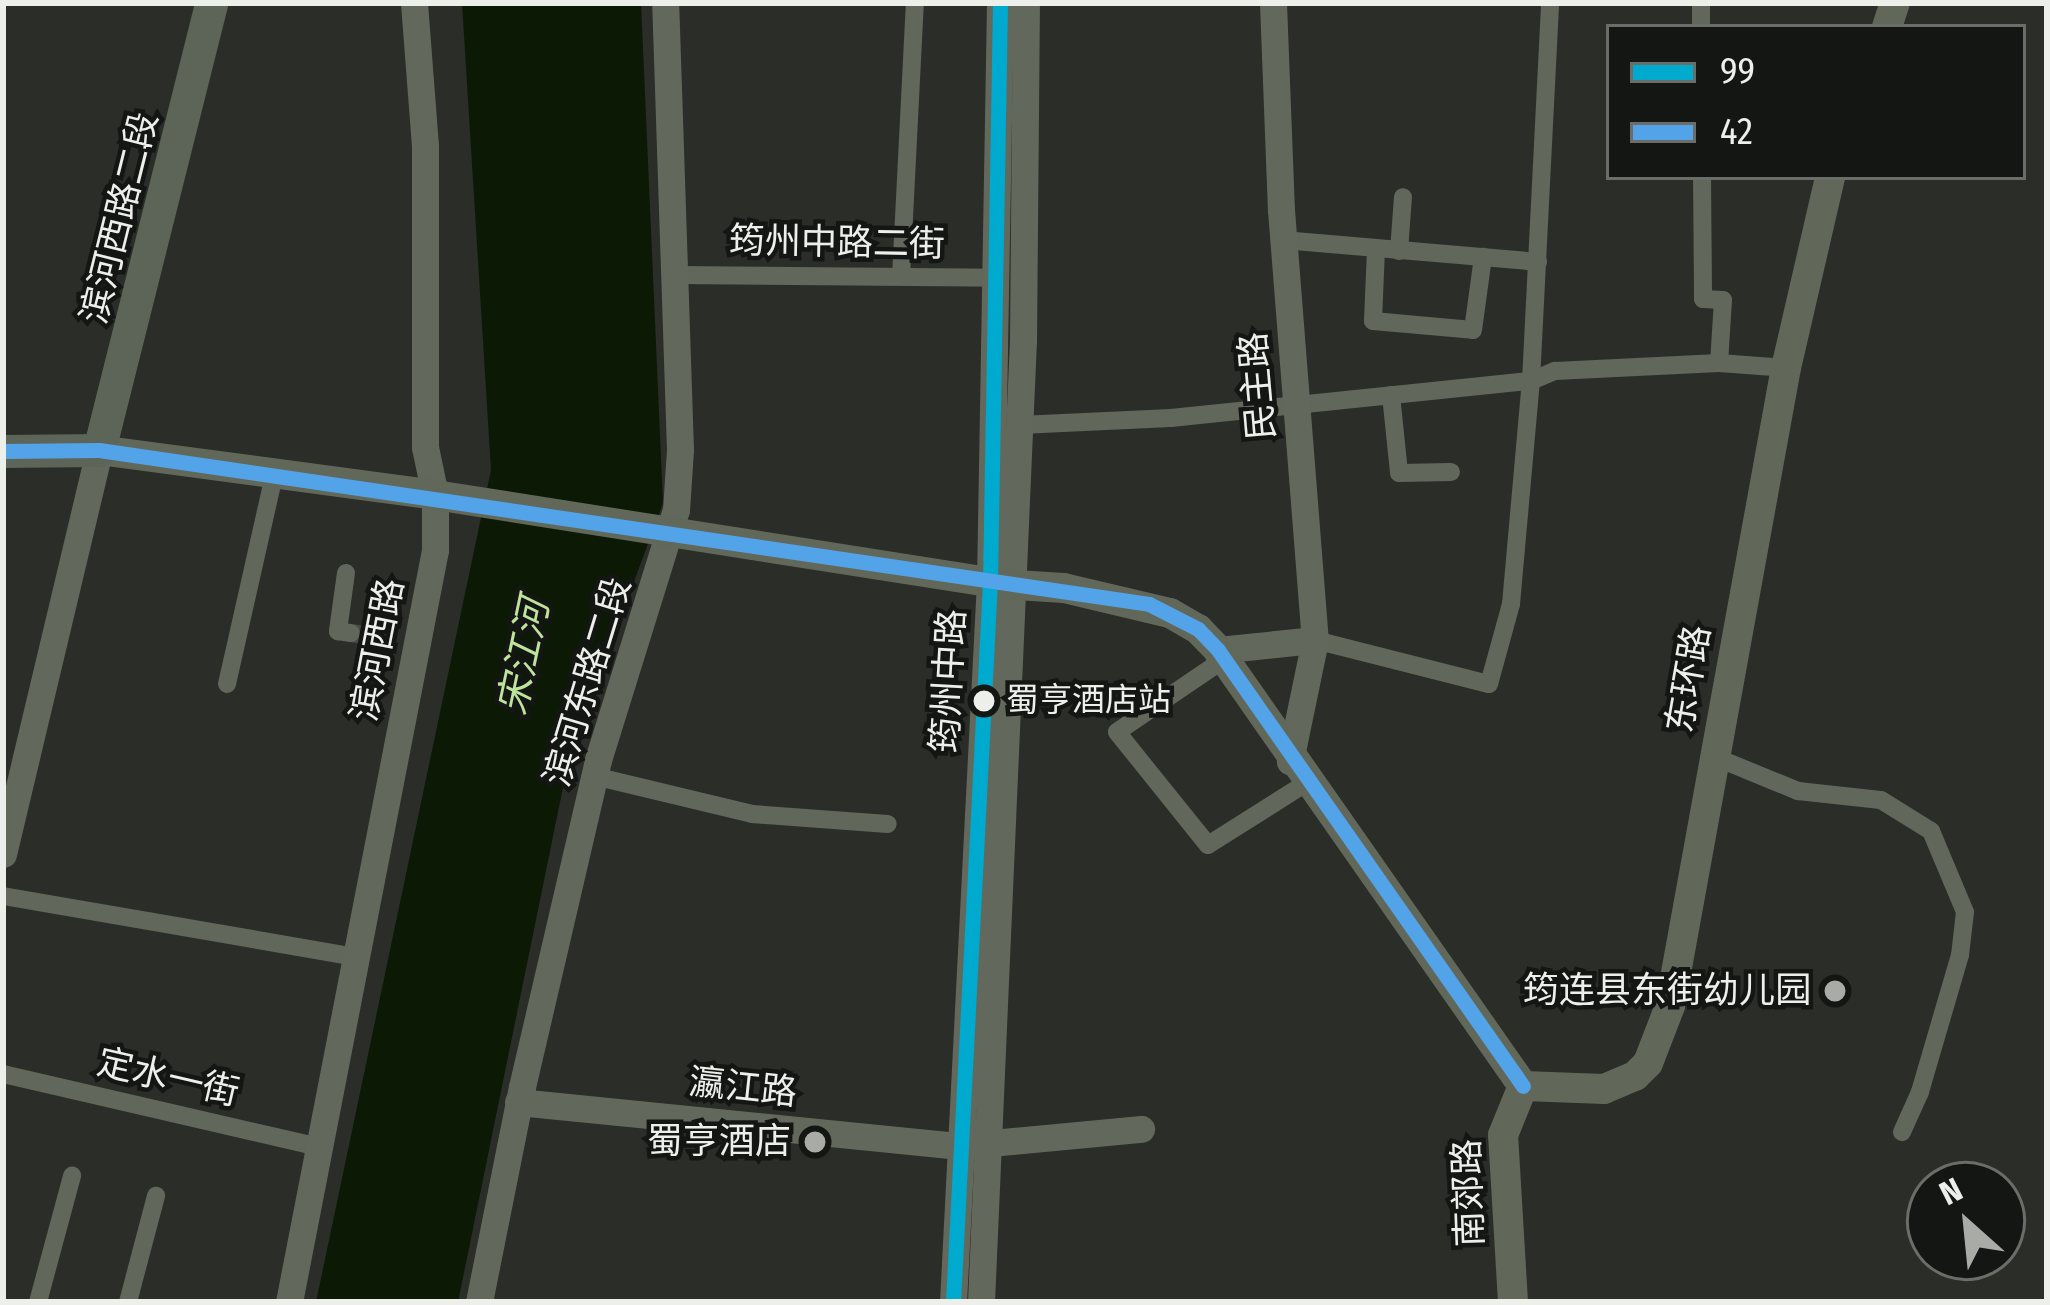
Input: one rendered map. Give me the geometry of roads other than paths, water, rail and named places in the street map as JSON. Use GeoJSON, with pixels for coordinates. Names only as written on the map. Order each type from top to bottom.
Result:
{"type":"FeatureCollection","features":[{"type":"Feature","properties":{"kind":"highway","name":"滨河西路二段"},"geometry":{"type":"LineString","coordinates":[[99,450],[211,3]]}},
{"type":"Feature","properties":{"kind":"highway"},"geometry":{"type":"LineString","coordinates":[[3,451],[99,450]]}},
{"type":"Feature","properties":{"kind":"main road","name":"东环路"},"geometry":{"type":"LineString","coordinates":[[1523,1086],[1604,1089],[1635,1076],[1648,1063],[1670,1006],[1786,368],[1829,180]]}},
{"type":"Feature","properties":{"kind":"main road"},"geometry":{"type":"LineString","coordinates":[[99,450],[435,495],[1149,604],[1198,629],[1218,650],[1298,772],[1523,1086]]}},
{"type":"Feature","properties":{"kind":"main road","name":"南郊路"},"geometry":{"type":"LineString","coordinates":[[1513,1302],[1503,1135],[1523,1086]]}},
{"type":"Feature","properties":{"kind":"street","name":"滨河西路"},"geometry":{"type":"LineString","coordinates":[[289,1302],[409,643],[435,550],[435,495],[425,447],[425,146],[414,3]]}},
{"type":"Feature","properties":{"kind":"street","name":"滨河东路二段"},"geometry":{"type":"LineString","coordinates":[[479,1302],[518,1102],[594,776],[672,532],[680,450],[665,3]]}},
{"type":"Feature","properties":{"kind":"street"},"geometry":{"type":"LineString","coordinates":[[901,277],[915,3]]}},
{"type":"Feature","properties":{"kind":"street","name":"筠州中路"},"geometry":{"type":"LineString","coordinates":[[981,1302],[991,1143],[1002,584],[1000,3]]}},
{"type":"Feature","properties":{"kind":"street","name":"筠州中路"},"geometry":{"type":"LineString","coordinates":[[952,1302],[1002,584],[1020,425],[1026,3]]}},
{"type":"Feature","properties":{"kind":"street","name":"民主路"},"geometry":{"type":"LineString","coordinates":[[1274,3],[1283,240],[1315,640],[1298,772]]}},
{"type":"Feature","properties":{"kind":"street"},"geometry":{"type":"LineString","coordinates":[[1298,772],[1208,845],[1117,732],[1214,666],[1218,650],[1315,640],[1489,684],[1511,604],[1531,381],[1550,3]]}},
{"type":"Feature","properties":{"kind":"street"},"geometry":{"type":"LineString","coordinates":[[1702,180],[1703,299],[1723,300],[1719,363]]}},
{"type":"Feature","properties":{"kind":"street"},"geometry":{"type":"LineString","coordinates":[[1399,251],[1403,197]]}},
{"type":"Feature","properties":{"kind":"street"},"geometry":{"type":"LineString","coordinates":[[1283,240],[1538,262]]}},
{"type":"Feature","properties":{"kind":"street"},"geometry":{"type":"LineString","coordinates":[[1376,249],[1373,321],[1473,330],[1483,257]]}},
{"type":"Feature","properties":{"kind":"street","name":"筠州中路二街"},"geometry":{"type":"LineString","coordinates":[[676,275],[998,278]]}},
{"type":"Feature","properties":{"kind":"street"},"geometry":{"type":"LineString","coordinates":[[1020,425],[1296,405],[1531,381],[1555,371],[1719,363],[1786,368]]}},
{"type":"Feature","properties":{"kind":"street"},"geometry":{"type":"LineString","coordinates":[[1391,395],[1399,473],[1450,472]]}},
{"type":"Feature","properties":{"kind":"street"},"geometry":{"type":"LineString","coordinates":[[3,854],[99,450]]}},
{"type":"Feature","properties":{"kind":"street"},"geometry":{"type":"LineString","coordinates":[[227,684],[274,476]]}},
{"type":"Feature","properties":{"kind":"street"},"geometry":{"type":"LineString","coordinates":[[346,573],[338,631],[351,633]]}},
{"type":"Feature","properties":{"kind":"street"},"geometry":{"type":"LineString","coordinates":[[1715,757],[1798,791],[1881,800],[1931,831],[1965,912],[1960,955],[1920,1092],[1902,1132]]}},
{"type":"Feature","properties":{"kind":"street"},"geometry":{"type":"LineString","coordinates":[[594,776],[752,814],[888,824]]}},
{"type":"Feature","properties":{"kind":"street"},"geometry":{"type":"LineString","coordinates":[[3,896],[355,957]]}},
{"type":"Feature","properties":{"kind":"street","name":"定水一街"},"geometry":{"type":"LineString","coordinates":[[3,1074],[319,1147]]}},
{"type":"Feature","properties":{"kind":"street","name":"瀛江路"},"geometry":{"type":"LineString","coordinates":[[518,1102],[960,1146],[1141,1129]]}},
{"type":"Feature","properties":{"kind":"street"},"geometry":{"type":"LineString","coordinates":[[38,1302],[72,1177]]}},
{"type":"Feature","properties":{"kind":"street"},"geometry":{"type":"LineString","coordinates":[[128,1302],[156,1196]]}},
{"type":"Feature","properties":{"kind":"water","name":"宋江河"},"geometry":{"type":"Polygon","coordinates":[[[462,3],[641,3],[663,503],[569,758],[458,1302],[316,1302],[491,470],[462,3]]]}},
{"type":"Feature","properties":{"kind":"tunnel"},"geometry":{"type":"LineString","coordinates":[[351,633],[403,641]]}},
{"type":"Feature","properties":{"kind":"place","name":"蜀亨酒店站"},"geometry":{"type":"Point","coordinates":[984,701]}},
{"type":"Feature","properties":{"kind":"place","name":"筠连县东街幼儿园"},"geometry":{"type":"Point","coordinates":[1835,991]}},
{"type":"Feature","properties":{"kind":"place","name":"蜀亨酒店"},"geometry":{"type":"Point","coordinates":[815,1142]}}]}
